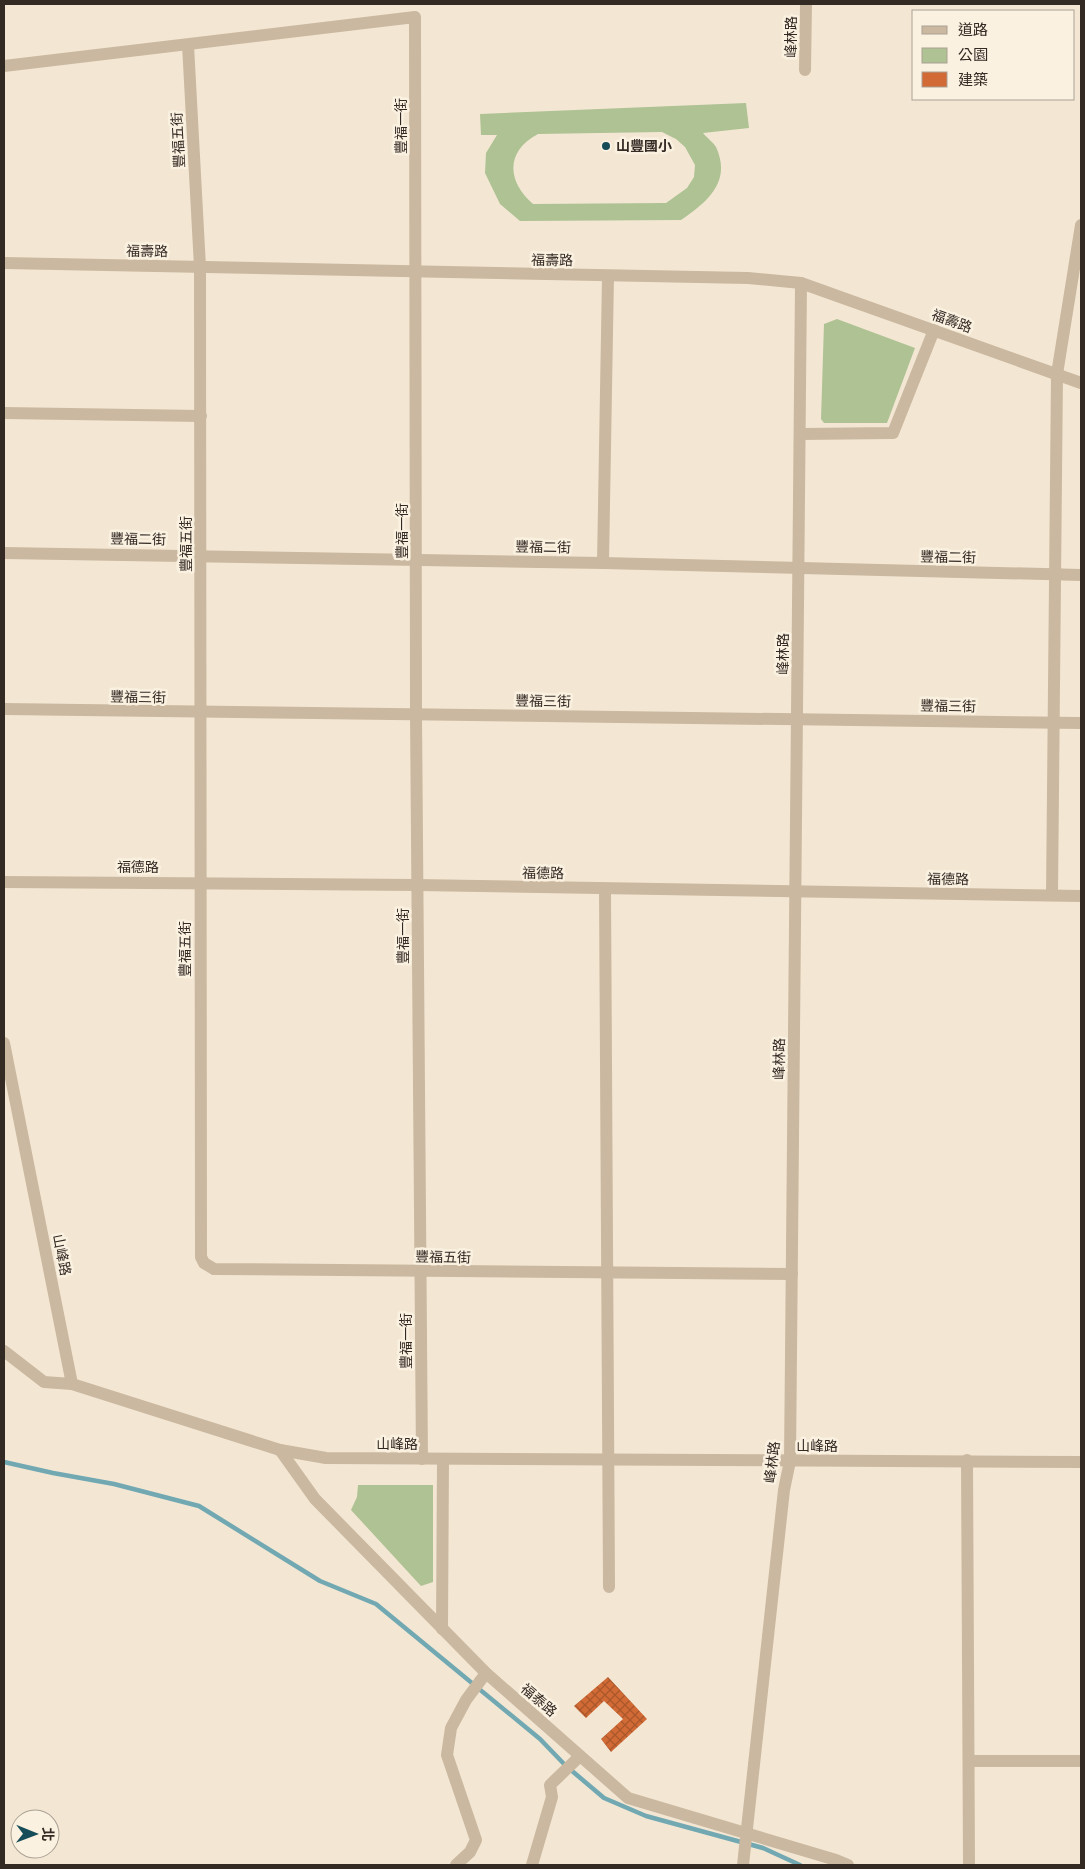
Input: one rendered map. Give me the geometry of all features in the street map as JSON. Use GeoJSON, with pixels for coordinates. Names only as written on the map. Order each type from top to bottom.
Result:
{"type":"FeatureCollection","features":[{"type":"Feature","properties":{"kind":"street","name":"峰林路"},"geometry":{"type":"LineString","coordinates":[[806,4],[806,70]]}},
{"type":"Feature","properties":{"kind":"street","name":"豐福一街"},"geometry":{"type":"LineString","coordinates":[[4,66],[415,17],[417,272],[416,714],[422,1459]]}},
{"type":"Feature","properties":{"kind":"street","name":"豐福五街"},"geometry":{"type":"LineString","coordinates":[[188,45],[200,267],[202,555],[199,883],[201,1257],[204,1263],[214,1269],[607,1274],[792,1274]]}},
{"type":"Feature","properties":{"kind":"street"},"geometry":{"type":"LineString","coordinates":[[1052,895],[1057,374],[1081,225]]}},
{"type":"Feature","properties":{"kind":"street","name":"福壽路"},"geometry":{"type":"LineString","coordinates":[[4,263],[748,278],[801,283],[1081,383]]}},
{"type":"Feature","properties":{"kind":"street"},"geometry":{"type":"LineString","coordinates":[[603,563],[608,276]]}},
{"type":"Feature","properties":{"kind":"street","name":"峰林路"},"geometry":{"type":"LineString","coordinates":[[743,1865],[784,1490],[790,1462],[801,283]]}},
{"type":"Feature","properties":{"kind":"street"},"geometry":{"type":"LineString","coordinates":[[800,434],[893,433],[934,330]]}},
{"type":"Feature","properties":{"kind":"street"},"geometry":{"type":"LineString","coordinates":[[4,413],[201,416]]}},
{"type":"Feature","properties":{"kind":"street","name":"豐福二街"},"geometry":{"type":"LineString","coordinates":[[4,553],[603,563],[1081,575]]}},
{"type":"Feature","properties":{"kind":"street","name":"豐福三街"},"geometry":{"type":"LineString","coordinates":[[4,709],[1081,723]]}},
{"type":"Feature","properties":{"kind":"street","name":"福德路"},"geometry":{"type":"LineString","coordinates":[[4,882],[417,885],[1081,896]]}},
{"type":"Feature","properties":{"kind":"street"},"geometry":{"type":"LineString","coordinates":[[605,889],[609,1586]]}},
{"type":"Feature","properties":{"kind":"street","name":"山峰路"},"geometry":{"type":"LineString","coordinates":[[4,1043],[72,1384],[280,1450],[326,1458],[790,1462],[967,1460],[1081,1462]]}},
{"type":"Feature","properties":{"kind":"street"},"geometry":{"type":"LineString","coordinates":[[4,1351],[44,1382],[72,1384]]}},
{"type":"Feature","properties":{"kind":"street","name":"福泰路"},"geometry":{"type":"LineString","coordinates":[[280,1450],[315,1499],[442,1629],[486,1673],[564,1735],[580,1756],[628,1798],[848,1865]]}},
{"type":"Feature","properties":{"kind":"street"},"geometry":{"type":"LineString","coordinates":[[442,1629],[443,1460]]}},
{"type":"Feature","properties":{"kind":"street"},"geometry":{"type":"LineString","coordinates":[[967,1460],[969,1865]]}},
{"type":"Feature","properties":{"kind":"street"},"geometry":{"type":"LineString","coordinates":[[456,1865],[470,1852],[476,1840],[447,1755],[451,1728],[466,1700],[486,1673]]}},
{"type":"Feature","properties":{"kind":"street"},"geometry":{"type":"LineString","coordinates":[[532,1865],[552,1797],[550,1785],[580,1756]]}},
{"type":"Feature","properties":{"kind":"street"},"geometry":{"type":"LineString","coordinates":[[969,1761],[1081,1761]]}},
{"type":"Feature","properties":{"kind":"green space"},"geometry":{"type":"Polygon","coordinates":[[[746,103],[749,128],[703,133],[716,147],[720,159],[721,171],[719,181],[708,198],[681,220],[520,221],[500,204],[485,173],[486,153],[497,135],[481,135],[480,114],[746,103]],[[662,132],[538,134],[527,141],[520,149],[513,167],[514,177],[524,195],[533,204],[666,203],[687,188],[694,177],[695,165],[685,147],[676,139],[662,132]]]}},
{"type":"Feature","properties":{"kind":"green space"},"geometry":{"type":"Polygon","coordinates":[[[837,319],[915,348],[887,423],[824,423],[821,419],[824,324],[837,319]]]}},
{"type":"Feature","properties":{"kind":"green space"},"geometry":{"type":"Polygon","coordinates":[[[358,1485],[433,1485],[433,1582],[421,1586],[351,1510],[357,1497],[358,1485]]]}},
{"type":"Feature","properties":{"kind":"building"},"geometry":{"type":"Polygon","coordinates":[[[608,1677],[647,1719],[611,1752],[601,1739],[623,1719],[604,1701],[586,1718],[574,1706],[608,1677]]]}},
{"type":"Feature","properties":{"kind":"waterway"},"geometry":{"type":"LineString","coordinates":[[4,1462],[114,1484],[199,1506],[320,1581],[376,1604],[540,1739],[565,1765],[604,1798],[646,1816],[763,1848],[800,1865]]}},
{"type":"Feature","properties":{"kind":"place","name":"山豐國小"},"geometry":{"type":"Point","coordinates":[606,146]}}]}
